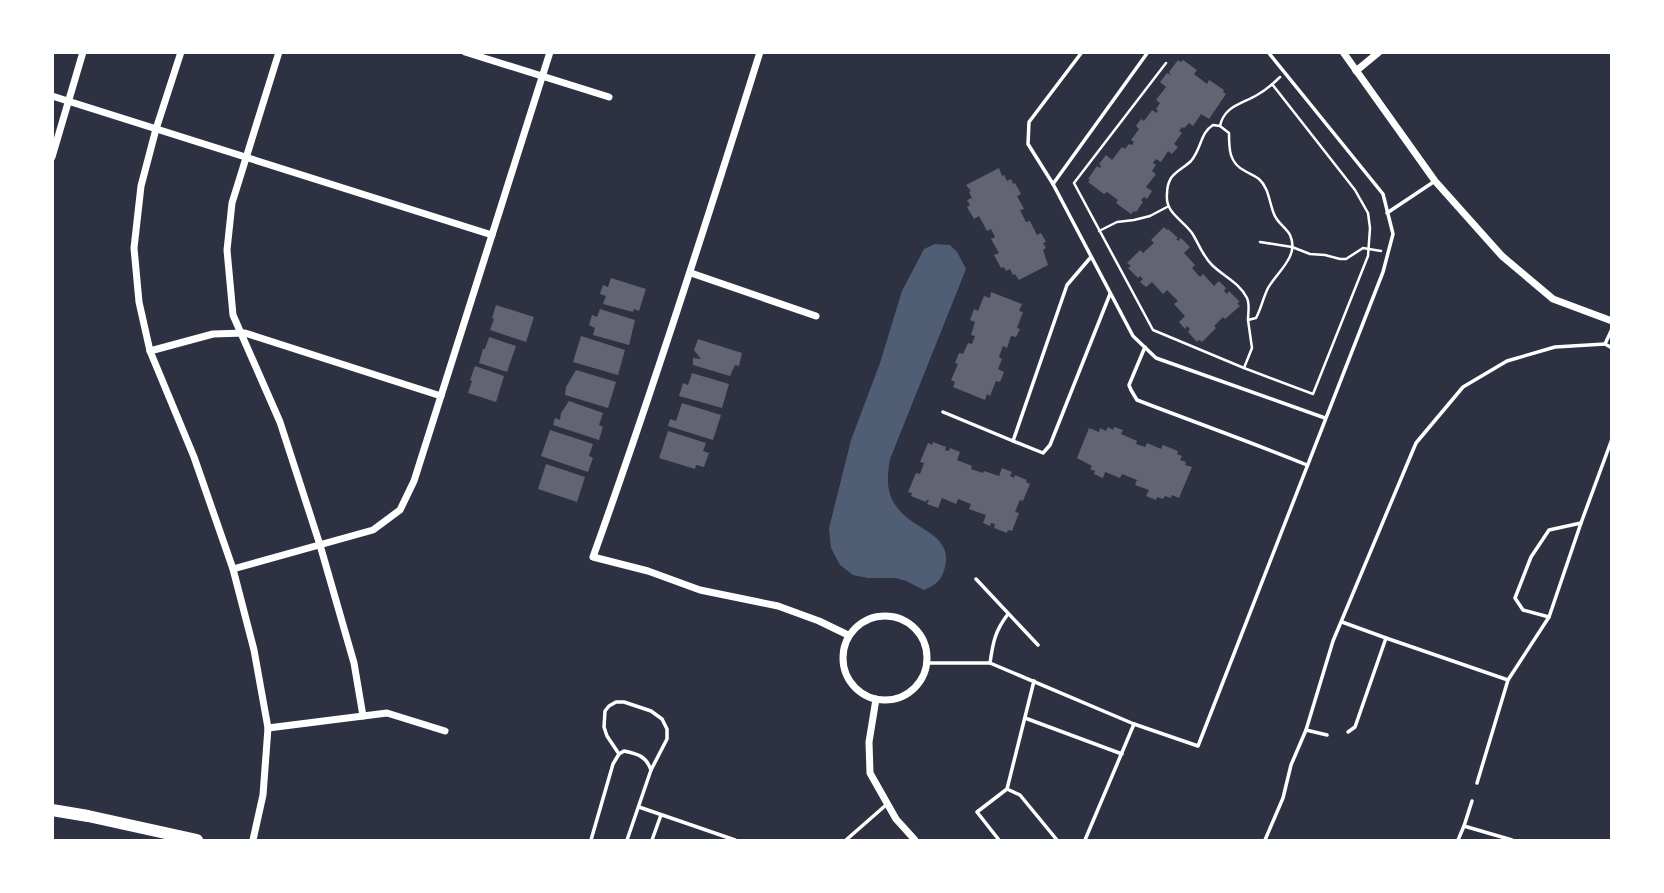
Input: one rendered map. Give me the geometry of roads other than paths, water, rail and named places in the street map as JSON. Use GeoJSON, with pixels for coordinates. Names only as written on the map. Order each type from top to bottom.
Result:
{"type":"FeatureCollection","features":[{"type":"Feature","properties":{"kind":"main road"},"geometry":{"type":"LineString","coordinates":[[52,810],[197,841]]}},
{"type":"Feature","properties":{"kind":"street"},"geometry":{"type":"LineString","coordinates":[[52,157],[83,52]]}},
{"type":"Feature","properties":{"kind":"street"},"geometry":{"type":"LineString","coordinates":[[181,52],[141,186],[134,248],[139,302],[150,351],[194,457],[233,569],[254,650],[268,727],[263,795],[253,841]]}},
{"type":"Feature","properties":{"kind":"street"},"geometry":{"type":"LineString","coordinates":[[279,52],[232,203],[227,250],[233,315],[280,422],[320,545],[354,663],[363,716]]}},
{"type":"Feature","properties":{"kind":"street"},"geometry":{"type":"LineString","coordinates":[[465,52],[609,97]]}},
{"type":"Feature","properties":{"kind":"street"},"geometry":{"type":"LineString","coordinates":[[233,569],[373,530],[400,509],[414,481],[550,52]]}},
{"type":"Feature","properties":{"kind":"street"},"geometry":{"type":"LineString","coordinates":[[760,52],[691,273],[593,557],[648,571],[701,590],[778,606],[848,635]]}},
{"type":"Feature","properties":{"kind":"street"},"geometry":{"type":"LineString","coordinates":[[1343,52],[1435,181],[1502,256],[1553,299],[1612,321]]}},
{"type":"Feature","properties":{"kind":"street"},"geometry":{"type":"LineString","coordinates":[[1356,71],[1379,52]]}},
{"type":"Feature","properties":{"kind":"street"},"geometry":{"type":"LineString","coordinates":[[52,96],[492,234]]}},
{"type":"Feature","properties":{"kind":"street"},"geometry":{"type":"LineString","coordinates":[[691,273],[816,316]]}},
{"type":"Feature","properties":{"kind":"street"},"geometry":{"type":"LineString","coordinates":[[150,351],[214,334],[245,333],[441,396]]}},
{"type":"Feature","properties":{"kind":"street"},"geometry":{"type":"LineString","coordinates":[[881,615],[903,619],[920,634],[927,663],[919,683],[913,689],[890,700],[876,699],[858,690],[847,677],[842,654],[848,635],[863,621],[881,615]]}},
{"type":"Feature","properties":{"kind":"street"},"geometry":{"type":"LineString","coordinates":[[876,699],[869,743],[870,773],[896,819],[915,841]]}},
{"type":"Feature","properties":{"kind":"street"},"geometry":{"type":"LineString","coordinates":[[268,727],[387,713],[445,731]]}},
{"type":"Feature","properties":{"kind":"lane"},"geometry":{"type":"LineString","coordinates":[[1083,52],[1029,122],[1028,144],[1053,184],[1133,336],[1156,358],[1325,418]]}},
{"type":"Feature","properties":{"kind":"lane"},"geometry":{"type":"LineString","coordinates":[[1053,184],[1148,52]]}},
{"type":"Feature","properties":{"kind":"lane"},"geometry":{"type":"LineString","coordinates":[[927,663],[990,663],[1198,747],[1383,272],[1393,234],[1383,194],[1268,52]]}},
{"type":"Feature","properties":{"kind":"lane"},"geometry":{"type":"LineString","coordinates":[[1387,213],[1435,181]]}},
{"type":"Feature","properties":{"kind":"lane"},"geometry":{"type":"LineString","coordinates":[[1013,441],[1067,285],[1091,257]]}},
{"type":"Feature","properties":{"kind":"lane"},"geometry":{"type":"LineString","coordinates":[[943,412],[1043,453],[1050,445],[1110,293]]}},
{"type":"Feature","properties":{"kind":"lane"},"geometry":{"type":"LineString","coordinates":[[1605,344],[1612,329]]}},
{"type":"Feature","properties":{"kind":"lane"},"geometry":{"type":"LineString","coordinates":[[1265,841],[1283,798],[1291,765],[1306,730],[1333,641],[1416,443],[1463,387],[1507,361],[1555,347],[1605,344],[1612,348]]}},
{"type":"Feature","properties":{"kind":"lane"},"geometry":{"type":"LineString","coordinates":[[1145,347],[1129,385],[1137,400],[1307,465]]}},
{"type":"Feature","properties":{"kind":"lane"},"geometry":{"type":"LineString","coordinates":[[1477,783],[1508,680],[1549,617],[1580,523],[1612,439]]}},
{"type":"Feature","properties":{"kind":"lane"},"geometry":{"type":"LineString","coordinates":[[1549,617],[1523,610],[1515,598],[1531,557],[1549,530],[1580,523]]}},
{"type":"Feature","properties":{"kind":"lane"},"geometry":{"type":"LineString","coordinates":[[976,579],[1038,645]]}},
{"type":"Feature","properties":{"kind":"lane"},"geometry":{"type":"LineString","coordinates":[[990,663],[993,640],[999,626],[1009,614]]}},
{"type":"Feature","properties":{"kind":"lane"},"geometry":{"type":"LineString","coordinates":[[1341,621],[1508,680]]}},
{"type":"Feature","properties":{"kind":"lane"},"geometry":{"type":"LineString","coordinates":[[1348,732],[1355,727],[1386,638]]}},
{"type":"Feature","properties":{"kind":"lane"},"geometry":{"type":"LineString","coordinates":[[999,841],[977,812],[1007,789],[1034,681]]}},
{"type":"Feature","properties":{"kind":"lane"},"geometry":{"type":"LineString","coordinates":[[619,754],[604,727],[605,711],[609,706],[621,702],[651,711],[662,719],[667,729],[667,739],[651,770],[626,841]]}},
{"type":"Feature","properties":{"kind":"lane"},"geometry":{"type":"LineString","coordinates":[[1025,718],[1122,754]]}},
{"type":"Feature","properties":{"kind":"lane"},"geometry":{"type":"LineString","coordinates":[[1086,841],[1134,723]]}},
{"type":"Feature","properties":{"kind":"lane"},"geometry":{"type":"LineString","coordinates":[[1306,730],[1327,735]]}},
{"type":"Feature","properties":{"kind":"lane"},"geometry":{"type":"LineString","coordinates":[[591,841],[613,764],[619,754],[624,751],[636,753],[648,761],[651,770]]}},
{"type":"Feature","properties":{"kind":"lane"},"geometry":{"type":"LineString","coordinates":[[1007,789],[1020,795],[1058,841]]}},
{"type":"Feature","properties":{"kind":"lane"},"geometry":{"type":"LineString","coordinates":[[1458,841],[1472,801]]}},
{"type":"Feature","properties":{"kind":"lane"},"geometry":{"type":"LineString","coordinates":[[846,841],[887,804]]}},
{"type":"Feature","properties":{"kind":"lane"},"geometry":{"type":"LineString","coordinates":[[639,807],[735,841]]}},
{"type":"Feature","properties":{"kind":"lane"},"geometry":{"type":"LineString","coordinates":[[652,841],[661,814]]}},
{"type":"Feature","properties":{"kind":"lane"},"geometry":{"type":"LineString","coordinates":[[1464,826],[1512,841]]}},
{"type":"Feature","properties":{"kind":"water"},"geometry":{"type":"Polygon","coordinates":[[[935,244],[950,245],[966,269],[890,459],[888,480],[889,493],[900,511],[944,547],[946,556],[942,575],[935,584],[924,590],[896,578],[853,575],[840,565],[831,548],[829,528],[851,440],[880,363],[902,291],[924,249],[935,244]]]}}]}
